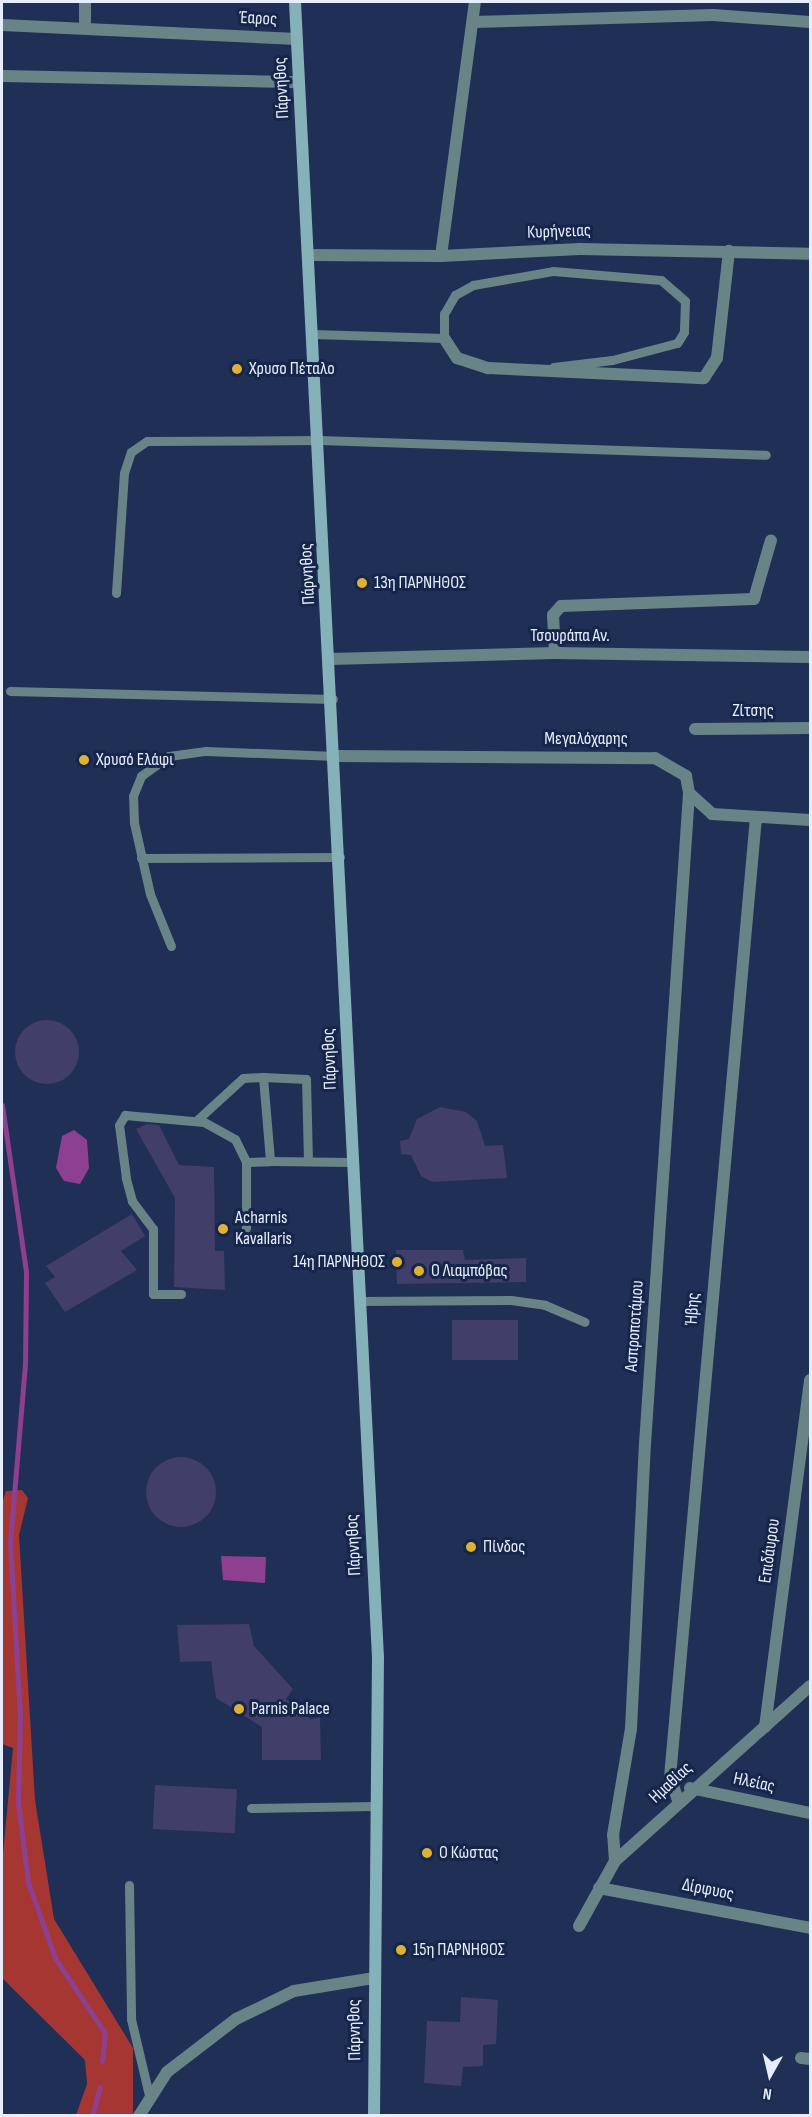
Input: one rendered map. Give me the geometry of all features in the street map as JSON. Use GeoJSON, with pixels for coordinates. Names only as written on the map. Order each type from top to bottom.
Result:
{"type":"FeatureCollection","features":[{"type":"Feature","properties":{"kind":"main road","name":"Πάρνηθος"},"geometry":{"type":"LineString","coordinates":[[295,2],[333,699],[352,1162],[378,1657],[373,1978],[374,2115]]}},
{"type":"Feature","properties":{"kind":"street"},"geometry":{"type":"LineString","coordinates":[[85,2],[86,28]]}},
{"type":"Feature","properties":{"kind":"street"},"geometry":{"type":"LineString","coordinates":[[441,256],[475,2]]}},
{"type":"Feature","properties":{"kind":"street"},"geometry":{"type":"LineString","coordinates":[[473,22],[712,15],[810,22]]}},
{"type":"Feature","properties":{"kind":"street","name":"Έαρος"},"geometry":{"type":"LineString","coordinates":[[2,25],[297,39]]}},
{"type":"Feature","properties":{"kind":"street"},"geometry":{"type":"LineString","coordinates":[[2,76],[299,82]]}},
{"type":"Feature","properties":{"kind":"street","name":"Κυρήνειας"},"geometry":{"type":"LineString","coordinates":[[309,255],[441,256],[580,249],[810,254]]}},
{"type":"Feature","properties":{"kind":"street"},"geometry":{"type":"LineString","coordinates":[[444,338],[457,358],[469,364],[704,378],[717,358],[729,251]]}},
{"type":"Feature","properties":{"kind":"street"},"geometry":{"type":"LineString","coordinates":[[555,653],[553,615],[561,606],[754,599],[771,540]]}},
{"type":"Feature","properties":{"kind":"street","name":"Τσουράπα Αν."},"geometry":{"type":"LineString","coordinates":[[330,659],[555,653],[810,657]]}},
{"type":"Feature","properties":{"kind":"street","name":"Ζίτσης"},"geometry":{"type":"LineString","coordinates":[[695,729],[810,729]]}},
{"type":"Feature","properties":{"kind":"street","name":"Μεγαλόχαρης"},"geometry":{"type":"LineString","coordinates":[[335,756],[655,758],[686,776],[689,793],[712,814],[810,820]]}},
{"type":"Feature","properties":{"kind":"street","name":"Ασπροποτάμου"},"geometry":{"type":"LineString","coordinates":[[615,1861],[614,1835],[631,1730],[645,1444],[689,793]]}},
{"type":"Feature","properties":{"kind":"street","name":"Ήβης"},"geometry":{"type":"LineString","coordinates":[[678,1800],[670,1777],[756,818]]}},
{"type":"Feature","properties":{"kind":"street","name":"Επιδάυρου"},"geometry":{"type":"LineString","coordinates":[[765,1727],[806,1456],[810,1380]]}},
{"type":"Feature","properties":{"kind":"street","name":"Ημαθίας"},"geometry":{"type":"LineString","coordinates":[[579,1926],[615,1861],[690,1788],[765,1727],[810,1686]]}},
{"type":"Feature","properties":{"kind":"street","name":"Ηλείας"},"geometry":{"type":"LineString","coordinates":[[690,1788],[810,1813]]}},
{"type":"Feature","properties":{"kind":"street","name":"Δίρφυος"},"geometry":{"type":"LineString","coordinates":[[599,1888],[810,1928]]}},
{"type":"Feature","properties":{"kind":"street"},"geometry":{"type":"LineString","coordinates":[[139,2115],[149,2095],[182,2058],[264,2003],[294,1991],[373,1978]]}},
{"type":"Feature","properties":{"kind":"lane"},"geometry":{"type":"LineString","coordinates":[[312,334],[444,338],[444,314],[455,295],[473,285],[553,271],[661,280],[685,301],[684,332],[677,343],[612,360],[533,369]]}},
{"type":"Feature","properties":{"kind":"lane"},"geometry":{"type":"LineString","coordinates":[[116,593],[124,473],[131,452],[147,441],[319,440],[766,455]]}},
{"type":"Feature","properties":{"kind":"lane"},"geometry":{"type":"LineString","coordinates":[[10,691],[333,699]]}},
{"type":"Feature","properties":{"kind":"lane"},"geometry":{"type":"LineString","coordinates":[[171,946],[141,858],[133,796],[141,776],[169,756],[206,751],[335,756]]}},
{"type":"Feature","properties":{"kind":"lane"},"geometry":{"type":"LineString","coordinates":[[141,858],[340,857]]}},
{"type":"Feature","properties":{"kind":"lane"},"geometry":{"type":"LineString","coordinates":[[263,1077],[270,1161]]}},
{"type":"Feature","properties":{"kind":"lane"},"geometry":{"type":"LineString","coordinates":[[197,1120],[243,1078],[306,1078],[308,1161]]}},
{"type":"Feature","properties":{"kind":"lane"},"geometry":{"type":"LineString","coordinates":[[181,1294],[153,1294],[153,1229],[132,1201],[119,1125],[124,1115],[197,1120],[235,1139],[246,1162],[246,1228]]}},
{"type":"Feature","properties":{"kind":"lane"},"geometry":{"type":"LineString","coordinates":[[246,1162],[352,1162]]}},
{"type":"Feature","properties":{"kind":"lane"},"geometry":{"type":"LineString","coordinates":[[360,1301],[511,1300],[545,1305],[585,1322]]}},
{"type":"Feature","properties":{"kind":"lane"},"geometry":{"type":"LineString","coordinates":[[251,1808],[375,1806]]}},
{"type":"Feature","properties":{"kind":"lane"},"geometry":{"type":"LineString","coordinates":[[129,1885],[131,2019],[149,2095]]}},
{"type":"Feature","properties":{"kind":"shaded area"},"geometry":{"type":"Polygon","coordinates":[[[74,1130],[87,1140],[89,1168],[80,1184],[64,1181],[56,1168],[62,1136],[74,1130]]]}},
{"type":"Feature","properties":{"kind":"shaded area"},"geometry":{"type":"Polygon","coordinates":[[[22,1490],[28,1498],[19,1535],[35,1800],[54,1919],[133,2048],[133,2115],[76,2115],[87,2084],[85,2060],[2,1978],[2,1864],[13,1748],[2,1744],[2,1503],[6,1491],[22,1490]]]}},
{"type":"Feature","properties":{"kind":"shaded area"},"geometry":{"type":"Polygon","coordinates":[[[221,1556],[266,1557],[265,1583],[223,1580],[221,1556]]]}},
{"type":"Feature","properties":{"kind":"building"},"geometry":{"type":"Polygon","coordinates":[[[47,1020],[65,1026],[73,1034],[79,1052],[73,1070],[65,1078],[47,1084],[29,1078],[21,1070],[15,1052],[21,1034],[29,1026],[47,1020]]]}},
{"type":"Feature","properties":{"kind":"building"},"geometry":{"type":"Polygon","coordinates":[[[440,1107],[466,1112],[477,1121],[485,1146],[503,1145],[507,1178],[432,1182],[421,1176],[411,1155],[401,1154],[400,1141],[409,1139],[417,1119],[440,1107]]]}},
{"type":"Feature","properties":{"kind":"building"},"geometry":{"type":"Polygon","coordinates":[[[147,1124],[159,1125],[179,1165],[214,1167],[215,1251],[224,1251],[225,1290],[174,1287],[175,1198],[136,1129],[147,1124]]]}},
{"type":"Feature","properties":{"kind":"building"},"geometry":{"type":"Polygon","coordinates":[[[132,1214],[145,1236],[121,1251],[137,1270],[65,1312],[45,1283],[55,1277],[46,1266],[132,1214]]]}},
{"type":"Feature","properties":{"kind":"building"},"geometry":{"type":"Polygon","coordinates":[[[396,1250],[463,1250],[465,1260],[526,1258],[526,1282],[397,1284],[396,1250]]]}},
{"type":"Feature","properties":{"kind":"building"},"geometry":{"type":"Polygon","coordinates":[[[452,1320],[518,1320],[518,1360],[452,1360],[452,1320]]]}},
{"type":"Feature","properties":{"kind":"building"},"geometry":{"type":"Polygon","coordinates":[[[181,1457],[194,1460],[206,1467],[213,1479],[216,1492],[213,1505],[206,1517],[194,1524],[181,1527],[168,1524],[156,1517],[149,1505],[146,1492],[149,1479],[156,1467],[168,1460],[181,1457]]]}},
{"type":"Feature","properties":{"kind":"building"},"geometry":{"type":"Polygon","coordinates":[[[249,1624],[254,1646],[293,1689],[286,1699],[311,1719],[320,1717],[321,1760],[262,1760],[262,1727],[216,1698],[211,1661],[180,1662],[177,1625],[249,1624]]]}},
{"type":"Feature","properties":{"kind":"building"},"geometry":{"type":"Polygon","coordinates":[[[155,1785],[237,1789],[235,1833],[153,1829],[155,1785]]]}},
{"type":"Feature","properties":{"kind":"building"},"geometry":{"type":"Polygon","coordinates":[[[461,1997],[498,2000],[496,2044],[483,2045],[483,2066],[463,2067],[461,2086],[424,2083],[427,2021],[460,2022],[461,1997]]]}},
{"type":"Feature","properties":{"kind":"waterway"},"geometry":{"type":"LineString","coordinates":[[2,1105],[26,1272],[25,1364],[10,1543],[20,1714],[18,1803],[28,1882],[55,1958],[105,2033],[102,2061]]}},
{"type":"Feature","properties":{"kind":"waterway"},"geometry":{"type":"LineString","coordinates":[[92,2116],[100,2087]]}},
{"type":"Feature","properties":{"kind":"place","name":"Χρυσο Πέταλο"},"geometry":{"type":"Point","coordinates":[237,369]}},
{"type":"Feature","properties":{"kind":"place","name":"13η ΠΑΡΝΗΘΟΣ"},"geometry":{"type":"Point","coordinates":[362,583]}},
{"type":"Feature","properties":{"kind":"place","name":"Χρυσό Ελάφι"},"geometry":{"type":"Point","coordinates":[84,760]}},
{"type":"Feature","properties":{"kind":"place","name":"Acharnis Kavallaris"},"geometry":{"type":"Point","coordinates":[223,1229]}},
{"type":"Feature","properties":{"kind":"place","name":"14η ΠΑΡΝΗΘΟΣ"},"geometry":{"type":"Point","coordinates":[397,1262]}},
{"type":"Feature","properties":{"kind":"place","name":"Ο Λιαμπόβας"},"geometry":{"type":"Point","coordinates":[419,1271]}},
{"type":"Feature","properties":{"kind":"place","name":"Πίνδος"},"geometry":{"type":"Point","coordinates":[471,1547]}},
{"type":"Feature","properties":{"kind":"place","name":"Parnis Palace"},"geometry":{"type":"Point","coordinates":[239,1709]}},
{"type":"Feature","properties":{"kind":"place","name":"Ο Κώστας"},"geometry":{"type":"Point","coordinates":[427,1853]}},
{"type":"Feature","properties":{"kind":"place","name":"15η ΠΑΡΝΗΘΟΣ"},"geometry":{"type":"Point","coordinates":[401,1950]}}]}
